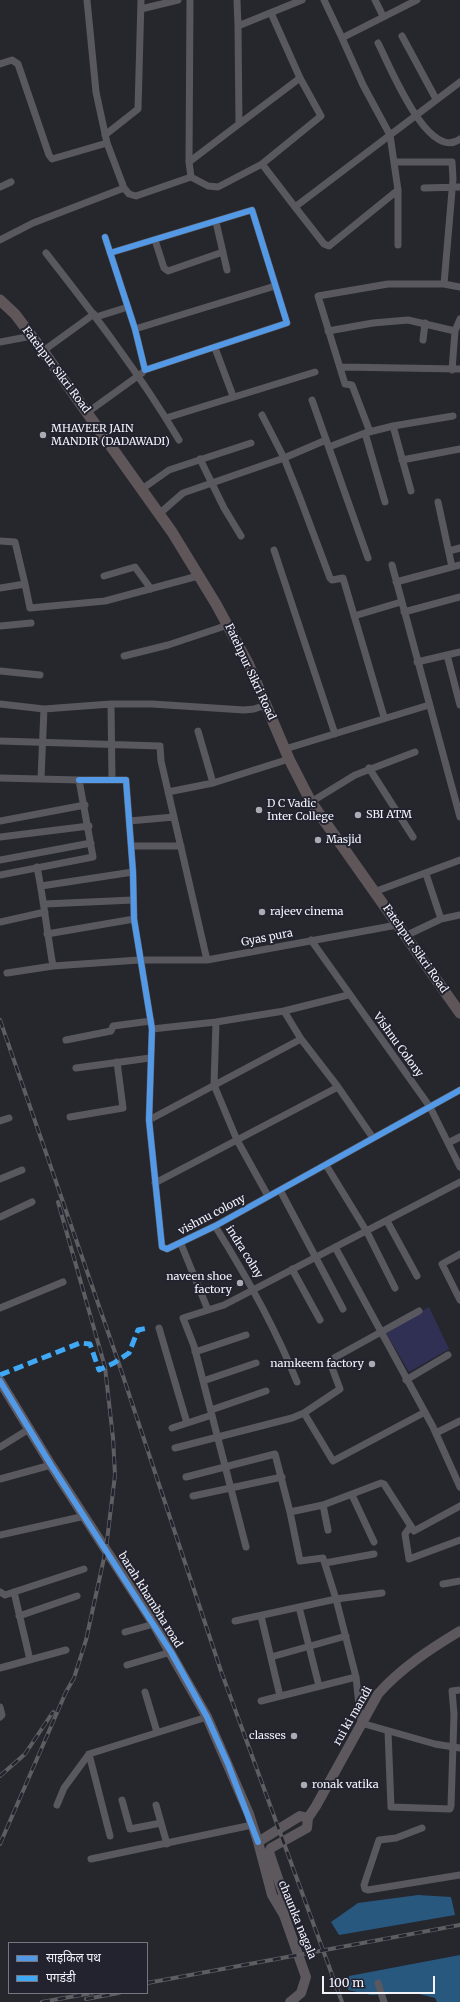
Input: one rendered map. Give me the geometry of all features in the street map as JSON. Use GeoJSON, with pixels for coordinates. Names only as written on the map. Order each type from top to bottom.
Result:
{"type":"FeatureCollection","features":[{"type":"Feature","properties":{"kind":"main road","name":"Fatehpur Sikri Road"},"geometry":{"type":"LineString","coordinates":[[0,300],[15,314],[32,336],[88,412],[172,532],[228,624],[248,664],[287,754],[311,802],[460,1013]]}},
{"type":"Feature","properties":{"kind":"main road","name":"barah khambha road"},"geometry":{"type":"LineString","coordinates":[[0,1381],[51,1465],[171,1652],[207,1717],[231,1771],[258,1842]]}},
{"type":"Feature","properties":{"kind":"main road","name":"rui ki mandi"},"geometry":{"type":"LineString","coordinates":[[308,1818],[378,1694],[391,1679],[427,1651],[460,1631]]}},
{"type":"Feature","properties":{"kind":"main road"},"geometry":{"type":"LineString","coordinates":[[258,1842],[300,1816],[308,1818],[307,1828],[271,1848],[270,1852],[283,1893],[284,1915]]}},
{"type":"Feature","properties":{"kind":"main road","name":"chaunka nagala"},"geometry":{"type":"LineString","coordinates":[[258,1842],[272,1895],[284,1915],[306,1977],[302,1993],[290,2002]]}},
{"type":"Feature","properties":{"kind":"street"},"geometry":{"type":"LineString","coordinates":[[87,0],[96,92],[105,135],[124,188],[129,194],[136,196],[191,177],[208,186],[218,187],[262,164],[321,116],[300,78],[272,13]]}},
{"type":"Feature","properties":{"kind":"street"},"geometry":{"type":"LineString","coordinates":[[105,135],[138,110],[141,0]]}},
{"type":"Feature","properties":{"kind":"street"},"geometry":{"type":"LineString","coordinates":[[141,9],[178,0]]}},
{"type":"Feature","properties":{"kind":"street"},"geometry":{"type":"LineString","coordinates":[[190,0],[189,162],[191,177]]}},
{"type":"Feature","properties":{"kind":"street"},"geometry":{"type":"LineString","coordinates":[[237,0],[239,124]]}},
{"type":"Feature","properties":{"kind":"street"},"geometry":{"type":"LineString","coordinates":[[238,26],[302,0]]}},
{"type":"Feature","properties":{"kind":"street"},"geometry":{"type":"LineString","coordinates":[[324,0],[363,85],[390,136],[398,190],[398,245]]}},
{"type":"Feature","properties":{"kind":"street"},"geometry":{"type":"LineString","coordinates":[[375,0],[383,16]]}},
{"type":"Feature","properties":{"kind":"street"},"geometry":{"type":"LineString","coordinates":[[342,38],[383,16],[418,0]]}},
{"type":"Feature","properties":{"kind":"street"},"geometry":{"type":"LineString","coordinates":[[402,36],[436,99]]}},
{"type":"Feature","properties":{"kind":"street"},"geometry":{"type":"LineString","coordinates":[[378,43],[415,116],[426,129],[442,141],[452,143],[460,139]]}},
{"type":"Feature","properties":{"kind":"street"},"geometry":{"type":"LineString","coordinates":[[0,64],[12,60],[18,64],[49,155],[52,159],[107,143]]}},
{"type":"Feature","properties":{"kind":"street"},"geometry":{"type":"LineString","coordinates":[[189,162],[300,78]]}},
{"type":"Feature","properties":{"kind":"street"},"geometry":{"type":"LineString","coordinates":[[296,207],[460,82]]}},
{"type":"Feature","properties":{"kind":"street"},"geometry":{"type":"LineString","coordinates":[[394,162],[452,161],[452,187],[444,284]]}},
{"type":"Feature","properties":{"kind":"street"},"geometry":{"type":"LineString","coordinates":[[262,164],[324,244],[329,246],[398,190]]}},
{"type":"Feature","properties":{"kind":"street"},"geometry":{"type":"LineString","coordinates":[[0,187],[11,182]]}},
{"type":"Feature","properties":{"kind":"street"},"geometry":{"type":"LineString","coordinates":[[424,188],[460,187]]}},
{"type":"Feature","properties":{"kind":"street"},"geometry":{"type":"LineString","coordinates":[[0,240],[33,223],[124,188]]}},
{"type":"Feature","properties":{"kind":"street"},"geometry":{"type":"LineString","coordinates":[[88,412],[145,370],[286,324],[252,210],[110,253]]}},
{"type":"Feature","properties":{"kind":"street"},"geometry":{"type":"LineString","coordinates":[[216,222],[227,270]]}},
{"type":"Feature","properties":{"kind":"street"},"geometry":{"type":"LineString","coordinates":[[105,237],[135,329],[145,370]]}},
{"type":"Feature","properties":{"kind":"street"},"geometry":{"type":"LineString","coordinates":[[154,240],[164,268],[168,271],[223,252]]}},
{"type":"Feature","properties":{"kind":"street"},"geometry":{"type":"LineString","coordinates":[[46,253],[95,316],[138,376],[179,440]]}},
{"type":"Feature","properties":{"kind":"street"},"geometry":{"type":"LineString","coordinates":[[385,502],[367,432],[352,385],[345,385],[319,296],[388,284],[444,284],[460,287]]}},
{"type":"Feature","properties":{"kind":"street"},"geometry":{"type":"LineString","coordinates":[[135,329],[275,286]]}},
{"type":"Feature","properties":{"kind":"street"},"geometry":{"type":"LineString","coordinates":[[43,351],[95,316],[128,307]]}},
{"type":"Feature","properties":{"kind":"street"},"geometry":{"type":"LineString","coordinates":[[452,370],[455,331],[460,320]]}},
{"type":"Feature","properties":{"kind":"street"},"geometry":{"type":"LineString","coordinates":[[328,331],[394,321],[425,323],[455,331]]}},
{"type":"Feature","properties":{"kind":"street"},"geometry":{"type":"LineString","coordinates":[[423,340],[425,323]]}},
{"type":"Feature","properties":{"kind":"street"},"geometry":{"type":"LineString","coordinates":[[0,342],[32,336]]}},
{"type":"Feature","properties":{"kind":"street"},"geometry":{"type":"LineString","coordinates":[[215,348],[233,396]]}},
{"type":"Feature","properties":{"kind":"street"},"geometry":{"type":"LineString","coordinates":[[340,367],[460,369]]}},
{"type":"Feature","properties":{"kind":"street"},"geometry":{"type":"LineString","coordinates":[[166,418],[233,396],[315,372]]}},
{"type":"Feature","properties":{"kind":"street"},"geometry":{"type":"LineString","coordinates":[[312,400],[349,509],[368,558]]}},
{"type":"Feature","properties":{"kind":"street"},"geometry":{"type":"LineString","coordinates":[[262,415],[284,458],[330,578],[332,580],[343,578],[384,717]]}},
{"type":"Feature","properties":{"kind":"street"},"geometry":{"type":"LineString","coordinates":[[159,514],[183,493],[212,482],[367,432],[452,416]]}},
{"type":"Feature","properties":{"kind":"street"},"geometry":{"type":"LineString","coordinates":[[393,426],[411,491]]}},
{"type":"Feature","properties":{"kind":"street"},"geometry":{"type":"LineString","coordinates":[[142,489],[169,470],[252,443]]}},
{"type":"Feature","properties":{"kind":"street"},"geometry":{"type":"LineString","coordinates":[[402,460],[460,449]]}},
{"type":"Feature","properties":{"kind":"street"},"geometry":{"type":"LineString","coordinates":[[200,459],[224,508],[241,536]]}},
{"type":"Feature","properties":{"kind":"street"},"geometry":{"type":"LineString","coordinates":[[438,502],[452,567]]}},
{"type":"Feature","properties":{"kind":"street"},"geometry":{"type":"LineString","coordinates":[[0,541],[15,542],[30,608],[105,601],[198,576]]}},
{"type":"Feature","properties":{"kind":"street"},"geometry":{"type":"LineString","coordinates":[[449,551],[460,548]]}},
{"type":"Feature","properties":{"kind":"street"},"geometry":{"type":"LineString","coordinates":[[274,550],[335,734]]}},
{"type":"Feature","properties":{"kind":"street"},"geometry":{"type":"LineString","coordinates":[[392,565],[428,705],[460,817]]}},
{"type":"Feature","properties":{"kind":"street"},"geometry":{"type":"LineString","coordinates":[[396,582],[460,566]]}},
{"type":"Feature","properties":{"kind":"street"},"geometry":{"type":"LineString","coordinates":[[104,576],[135,567],[151,589]]}},
{"type":"Feature","properties":{"kind":"street"},"geometry":{"type":"LineString","coordinates":[[0,588],[25,584]]}},
{"type":"Feature","properties":{"kind":"street"},"geometry":{"type":"LineString","coordinates":[[404,612],[460,597]]}},
{"type":"Feature","properties":{"kind":"street"},"geometry":{"type":"LineString","coordinates":[[354,616],[401,602]]}},
{"type":"Feature","properties":{"kind":"street"},"geometry":{"type":"LineString","coordinates":[[0,626],[31,623]]}},
{"type":"Feature","properties":{"kind":"street"},"geometry":{"type":"LineString","coordinates":[[124,656],[168,645],[228,624]]}},
{"type":"Feature","properties":{"kind":"street"},"geometry":{"type":"LineString","coordinates":[[417,662],[460,652]]}},
{"type":"Feature","properties":{"kind":"street"},"geometry":{"type":"LineString","coordinates":[[447,655],[460,705]]}},
{"type":"Feature","properties":{"kind":"street"},"geometry":{"type":"LineString","coordinates":[[0,671],[40,675]]}},
{"type":"Feature","properties":{"kind":"street"},"geometry":{"type":"LineString","coordinates":[[0,704],[44,709],[111,704],[152,704],[244,710],[254,709],[266,704]]}},
{"type":"Feature","properties":{"kind":"street"},"geometry":{"type":"LineString","coordinates":[[0,778],[112,780],[111,704]]}},
{"type":"Feature","properties":{"kind":"street"},"geometry":{"type":"LineString","coordinates":[[168,792],[213,784],[335,734],[384,717],[428,705]]}},
{"type":"Feature","properties":{"kind":"street"},"geometry":{"type":"LineString","coordinates":[[41,778],[44,709]]}},
{"type":"Feature","properties":{"kind":"street"},"geometry":{"type":"LineString","coordinates":[[198,731],[213,784]]}},
{"type":"Feature","properties":{"kind":"street"},"geometry":{"type":"LineString","coordinates":[[0,741],[43,743],[112,743],[160,746],[161,761],[207,960]]}},
{"type":"Feature","properties":{"kind":"street"},"geometry":{"type":"LineString","coordinates":[[311,802],[369,768],[415,752]]}},
{"type":"Feature","properties":{"kind":"street"},"geometry":{"type":"LineString","coordinates":[[369,768],[413,837]]}},
{"type":"Feature","properties":{"kind":"street"},"geometry":{"type":"LineString","coordinates":[[0,875],[93,858],[89,826],[79,780]]}},
{"type":"Feature","properties":{"kind":"street","name":"vishnu colony"},"geometry":{"type":"LineString","coordinates":[[112,780],[126,780],[133,872],[132,900],[139,960],[152,1029],[149,1120],[161,1245],[167,1249],[181,1244],[460,1090]]}},
{"type":"Feature","properties":{"kind":"street"},"geometry":{"type":"LineString","coordinates":[[0,821],[85,805]]}},
{"type":"Feature","properties":{"kind":"street"},"geometry":{"type":"LineString","coordinates":[[129,821],[174,817]]}},
{"type":"Feature","properties":{"kind":"street"},"geometry":{"type":"LineString","coordinates":[[0,837],[89,826]]}},
{"type":"Feature","properties":{"kind":"street"},"geometry":{"type":"LineString","coordinates":[[0,860],[91,843]]}},
{"type":"Feature","properties":{"kind":"street"},"geometry":{"type":"LineString","coordinates":[[131,846],[181,846]]}},
{"type":"Feature","properties":{"kind":"street"},"geometry":{"type":"LineString","coordinates":[[374,892],[426,874],[460,860]]}},
{"type":"Feature","properties":{"kind":"street"},"geometry":{"type":"LineString","coordinates":[[37,868],[45,908],[47,934],[53,966]]}},
{"type":"Feature","properties":{"kind":"street"},"geometry":{"type":"LineString","coordinates":[[41,886],[133,872]]}},
{"type":"Feature","properties":{"kind":"street"},"geometry":{"type":"LineString","coordinates":[[426,874],[441,920]]}},
{"type":"Feature","properties":{"kind":"street"},"geometry":{"type":"LineString","coordinates":[[0,922],[45,908],[132,900]]}},
{"type":"Feature","properties":{"kind":"street"},"geometry":{"type":"LineString","coordinates":[[405,936],[441,920],[460,915]]}},
{"type":"Feature","properties":{"kind":"street"},"geometry":{"type":"LineString","coordinates":[[47,934],[134,919]]}},
{"type":"Feature","properties":{"kind":"street","name":"Gyas pura"},"geometry":{"type":"LineString","coordinates":[[7,973],[53,966],[139,960],[207,960],[397,924]]}},
{"type":"Feature","properties":{"kind":"street","name":"Vishnu Colony"},"geometry":{"type":"LineString","coordinates":[[311,940],[348,995],[430,1107],[460,1167]]}},
{"type":"Feature","properties":{"kind":"street"},"geometry":{"type":"LineString","coordinates":[[152,1029],[216,1022],[284,1011],[348,995]]}},
{"type":"Feature","properties":{"kind":"street"},"geometry":{"type":"LineString","coordinates":[[284,1011],[301,1039],[338,1087],[373,1138]]}},
{"type":"Feature","properties":{"kind":"street"},"geometry":{"type":"LineString","coordinates":[[66,1040],[111,1031],[113,1026],[151,1021]]}},
{"type":"Feature","properties":{"kind":"street"},"geometry":{"type":"LineString","coordinates":[[216,1022],[214,1085],[237,1140],[268,1196]]}},
{"type":"Feature","properties":{"kind":"street"},"geometry":{"type":"LineString","coordinates":[[149,1120],[301,1039]]}},
{"type":"Feature","properties":{"kind":"street"},"geometry":{"type":"LineString","coordinates":[[76,1068],[150,1058]]}},
{"type":"Feature","properties":{"kind":"street"},"geometry":{"type":"LineString","coordinates":[[70,1117],[123,1108],[117,1062]]}},
{"type":"Feature","properties":{"kind":"street"},"geometry":{"type":"LineString","coordinates":[[155,1183],[338,1087]]}},
{"type":"Feature","properties":{"kind":"street"},"geometry":{"type":"LineString","coordinates":[[0,1121],[9,1118]]}},
{"type":"Feature","properties":{"kind":"street"},"geometry":{"type":"LineString","coordinates":[[448,1143],[460,1137]]}},
{"type":"Feature","properties":{"kind":"street"},"geometry":{"type":"LineString","coordinates":[[326,1165],[367,1232],[395,1288]]}},
{"type":"Feature","properties":{"kind":"street"},"geometry":{"type":"LineString","coordinates":[[0,1179],[22,1170]]}},
{"type":"Feature","properties":{"kind":"street"},"geometry":{"type":"LineString","coordinates":[[246,1547],[212,1413],[195,1352],[183,1318],[224,1305],[367,1232],[460,1182]]}},
{"type":"Feature","properties":{"kind":"street"},"geometry":{"type":"LineString","coordinates":[[280,1190],[317,1257],[343,1309]]}},
{"type":"Feature","properties":{"kind":"street"},"geometry":{"type":"LineString","coordinates":[[0,1217],[32,1202]]}},
{"type":"Feature","properties":{"kind":"street"},"geometry":{"type":"LineString","coordinates":[[387,1221],[417,1276]]}},
{"type":"Feature","properties":{"kind":"street","name":"indra colny"},"geometry":{"type":"LineString","coordinates":[[215,1226],[254,1289],[281,1343],[297,1382]]}},
{"type":"Feature","properties":{"kind":"street"},"geometry":{"type":"LineString","coordinates":[[181,1244],[208,1310]]}},
{"type":"Feature","properties":{"kind":"street"},"geometry":{"type":"LineString","coordinates":[[335,1247],[457,1472],[460,1487]]}},
{"type":"Feature","properties":{"kind":"street"},"geometry":{"type":"LineString","coordinates":[[460,1254],[442,1264],[460,1300]]}},
{"type":"Feature","properties":{"kind":"street"},"geometry":{"type":"LineString","coordinates":[[292,1269],[320,1320]]}},
{"type":"Feature","properties":{"kind":"street"},"geometry":{"type":"LineString","coordinates":[[0,1308],[64,1282]]}},
{"type":"Feature","properties":{"kind":"street"},"geometry":{"type":"LineString","coordinates":[[175,1448],[292,1418],[304,1413],[340,1389],[331,1365],[334,1358],[419,1311]]}},
{"type":"Feature","properties":{"kind":"street"},"geometry":{"type":"LineString","coordinates":[[159,1328],[187,1423]]}},
{"type":"Feature","properties":{"kind":"street"},"geometry":{"type":"LineString","coordinates":[[195,1352],[246,1335]]}},
{"type":"Feature","properties":{"kind":"street"},"geometry":{"type":"LineString","coordinates":[[406,1380],[448,1355]]}},
{"type":"Feature","properties":{"kind":"street"},"geometry":{"type":"LineString","coordinates":[[203,1381],[256,1363]]}},
{"type":"Feature","properties":{"kind":"street"},"geometry":{"type":"LineString","coordinates":[[172,1428],[266,1390]]}},
{"type":"Feature","properties":{"kind":"street"},"geometry":{"type":"LineString","coordinates":[[304,1413],[334,1461],[425,1412]]}},
{"type":"Feature","properties":{"kind":"street"},"geometry":{"type":"LineString","coordinates":[[436,1433],[460,1421]]}},
{"type":"Feature","properties":{"kind":"street"},"geometry":{"type":"LineString","coordinates":[[0,1447],[29,1429]]}},
{"type":"Feature","properties":{"kind":"street"},"geometry":{"type":"LineString","coordinates":[[186,1477],[226,1468],[275,1454],[282,1477],[300,1561],[323,1557],[325,1563],[356,1677],[361,1723],[456,1748]]}},
{"type":"Feature","properties":{"kind":"street"},"geometry":{"type":"LineString","coordinates":[[0,1479],[51,1465]]}},
{"type":"Feature","properties":{"kind":"street"},"geometry":{"type":"LineString","coordinates":[[193,1496],[282,1477]]}},
{"type":"Feature","properties":{"kind":"street"},"geometry":{"type":"LineString","coordinates":[[290,1512],[323,1505],[383,1483],[410,1526],[416,1531],[460,1506]]}},
{"type":"Feature","properties":{"kind":"street"},"geometry":{"type":"LineString","coordinates":[[352,1495],[374,1542]]}},
{"type":"Feature","properties":{"kind":"street"},"geometry":{"type":"LineString","coordinates":[[323,1505],[328,1530]]}},
{"type":"Feature","properties":{"kind":"street"},"geometry":{"type":"LineString","coordinates":[[0,1535],[85,1516]]}},
{"type":"Feature","properties":{"kind":"street"},"geometry":{"type":"LineString","coordinates":[[410,1526],[405,1534],[409,1559],[460,1540]]}},
{"type":"Feature","properties":{"kind":"street"},"geometry":{"type":"LineString","coordinates":[[325,1563],[374,1554]]}},
{"type":"Feature","properties":{"kind":"street"},"geometry":{"type":"LineString","coordinates":[[0,1592],[5,1595],[84,1569]]}},
{"type":"Feature","properties":{"kind":"street"},"geometry":{"type":"LineString","coordinates":[[443,1584],[460,1581]]}},
{"type":"Feature","properties":{"kind":"street"},"geometry":{"type":"LineString","coordinates":[[14,1592],[30,1660]]}},
{"type":"Feature","properties":{"kind":"street"},"geometry":{"type":"LineString","coordinates":[[235,1621],[336,1599],[382,1593]]}},
{"type":"Feature","properties":{"kind":"street"},"geometry":{"type":"LineString","coordinates":[[19,1616],[77,1596]]}},
{"type":"Feature","properties":{"kind":"street"},"geometry":{"type":"LineString","coordinates":[[299,1607],[319,1686]]}},
{"type":"Feature","properties":{"kind":"street"},"geometry":{"type":"LineString","coordinates":[[261,1616],[280,1696]]}},
{"type":"Feature","properties":{"kind":"street"},"geometry":{"type":"LineString","coordinates":[[125,1632],[154,1624]]}},
{"type":"Feature","properties":{"kind":"street"},"geometry":{"type":"LineString","coordinates":[[271,1657],[346,1636]]}},
{"type":"Feature","properties":{"kind":"street"},"geometry":{"type":"LineString","coordinates":[[0,1668],[66,1650]]}},
{"type":"Feature","properties":{"kind":"street"},"geometry":{"type":"LineString","coordinates":[[127,1665],[171,1652]]}},
{"type":"Feature","properties":{"kind":"street"},"geometry":{"type":"LineString","coordinates":[[260,1701],[356,1677]]}},
{"type":"Feature","properties":{"kind":"street"},"geometry":{"type":"LineString","coordinates":[[388,1731],[391,1807],[451,1808],[456,1748],[452,1691],[460,1690]]}},
{"type":"Feature","properties":{"kind":"street"},"geometry":{"type":"LineString","coordinates":[[145,1692],[157,1732]]}},
{"type":"Feature","properties":{"kind":"street"},"geometry":{"type":"LineString","coordinates":[[0,1707],[2,1714],[0,1716]]}},
{"type":"Feature","properties":{"kind":"street"},"geometry":{"type":"LineString","coordinates":[[56,1805],[64,1788],[89,1754],[207,1717]]}},
{"type":"Feature","properties":{"kind":"street"},"geometry":{"type":"LineString","coordinates":[[89,1754],[110,1836]]}},
{"type":"Feature","properties":{"kind":"street"},"geometry":{"type":"LineString","coordinates":[[122,1800],[130,1829],[132,1830],[161,1822]]}},
{"type":"Feature","properties":{"kind":"street"},"geometry":{"type":"LineString","coordinates":[[156,1805],[167,1844]]}},
{"type":"Feature","properties":{"kind":"street"},"geometry":{"type":"LineString","coordinates":[[91,1860],[252,1825]]}},
{"type":"Feature","properties":{"kind":"street"},"geometry":{"type":"LineString","coordinates":[[422,1828],[396,1838],[379,1840],[364,1885],[365,1889],[368,1890],[460,1875]]}},
{"type":"Feature","properties":{"kind":"street"},"geometry":{"type":"LineString","coordinates":[[378,1983],[384,2002]]}},
{"type":"Feature","properties":{"kind":"shaded area"},"geometry":{"type":"Polygon","coordinates":[[[429,1307],[449,1349],[409,1372],[385,1331],[429,1307]]]}},
{"type":"Feature","properties":{"kind":"water"},"geometry":{"type":"Polygon","coordinates":[[[418,1895],[451,1897],[455,1915],[339,1935],[331,1922],[358,1903],[418,1895]]]}},
{"type":"Feature","properties":{"kind":"water"},"geometry":{"type":"Polygon","coordinates":[[[460,1955],[460,2002],[437,2002],[435,1998],[415,1993],[371,1995],[348,1990],[349,1976],[460,1955]]]}},
{"type":"Feature","properties":{"kind":"railway"},"geometry":{"type":"LineString","coordinates":[[0,1020],[118,1361],[221,1671],[342,2002]]}},
{"type":"Feature","properties":{"kind":"railway"},"geometry":{"type":"LineString","coordinates":[[0,1844],[66,1692],[74,1678],[86,1640],[106,1549],[115,1475],[113,1438],[105,1367],[58,1202]]}},
{"type":"Feature","properties":{"kind":"railway"},"geometry":{"type":"LineString","coordinates":[[0,1776],[25,1754],[53,1712]]}},
{"type":"Feature","properties":{"kind":"railway"},"geometry":{"type":"LineString","coordinates":[[148,1983],[460,1925]]}},
{"type":"Feature","properties":{"kind":"railway"},"geometry":{"type":"LineString","coordinates":[[42,2002],[86,1994]]}},
{"type":"Feature","properties":{"kind":"railway"},"geometry":{"type":"LineString","coordinates":[[86,1999],[114,1994]]}},
{"type":"Feature","properties":{"kind":"marked path"},"geometry":{"type":"LineString","coordinates":[[0,1375],[80,1343],[90,1344],[99,1370],[114,1363],[129,1353],[138,1330],[148,1328]]}},
{"type":"Feature","properties":{"kind":"cycle path"},"geometry":{"type":"LineString","coordinates":[[105,237],[135,329],[145,370],[287,323],[252,210],[110,253]]}},
{"type":"Feature","properties":{"kind":"cycle path"},"geometry":{"type":"LineString","coordinates":[[79,780],[126,780],[133,872],[134,919],[152,1029],[149,1120],[162,1247],[167,1249],[215,1226],[460,1090]]}},
{"type":"Feature","properties":{"kind":"cycle path"},"geometry":{"type":"LineString","coordinates":[[0,1381],[51,1465],[171,1652],[207,1717],[228,1764],[258,1842]]}},
{"type":"Feature","properties":{"kind":"place","name":"MHAVEER JAIN MANDIR (DADAWADI)"},"geometry":{"type":"Point","coordinates":[43,435]}},
{"type":"Feature","properties":{"kind":"place","name":"D C Vadic Inter College"},"geometry":{"type":"Point","coordinates":[259,810]}},
{"type":"Feature","properties":{"kind":"place","name":"SBI ATM"},"geometry":{"type":"Point","coordinates":[358,815]}},
{"type":"Feature","properties":{"kind":"place","name":"Masjid"},"geometry":{"type":"Point","coordinates":[318,840]}},
{"type":"Feature","properties":{"kind":"place","name":"rajeev cinema"},"geometry":{"type":"Point","coordinates":[262,912]}},
{"type":"Feature","properties":{"kind":"place","name":"naveen shoe factory"},"geometry":{"type":"Point","coordinates":[240,1283]}},
{"type":"Feature","properties":{"kind":"place","name":"namkeem factory"},"geometry":{"type":"Point","coordinates":[372,1364]}},
{"type":"Feature","properties":{"kind":"place","name":"classes"},"geometry":{"type":"Point","coordinates":[294,1736]}},
{"type":"Feature","properties":{"kind":"place","name":"ronak vatika"},"geometry":{"type":"Point","coordinates":[304,1785]}}]}
